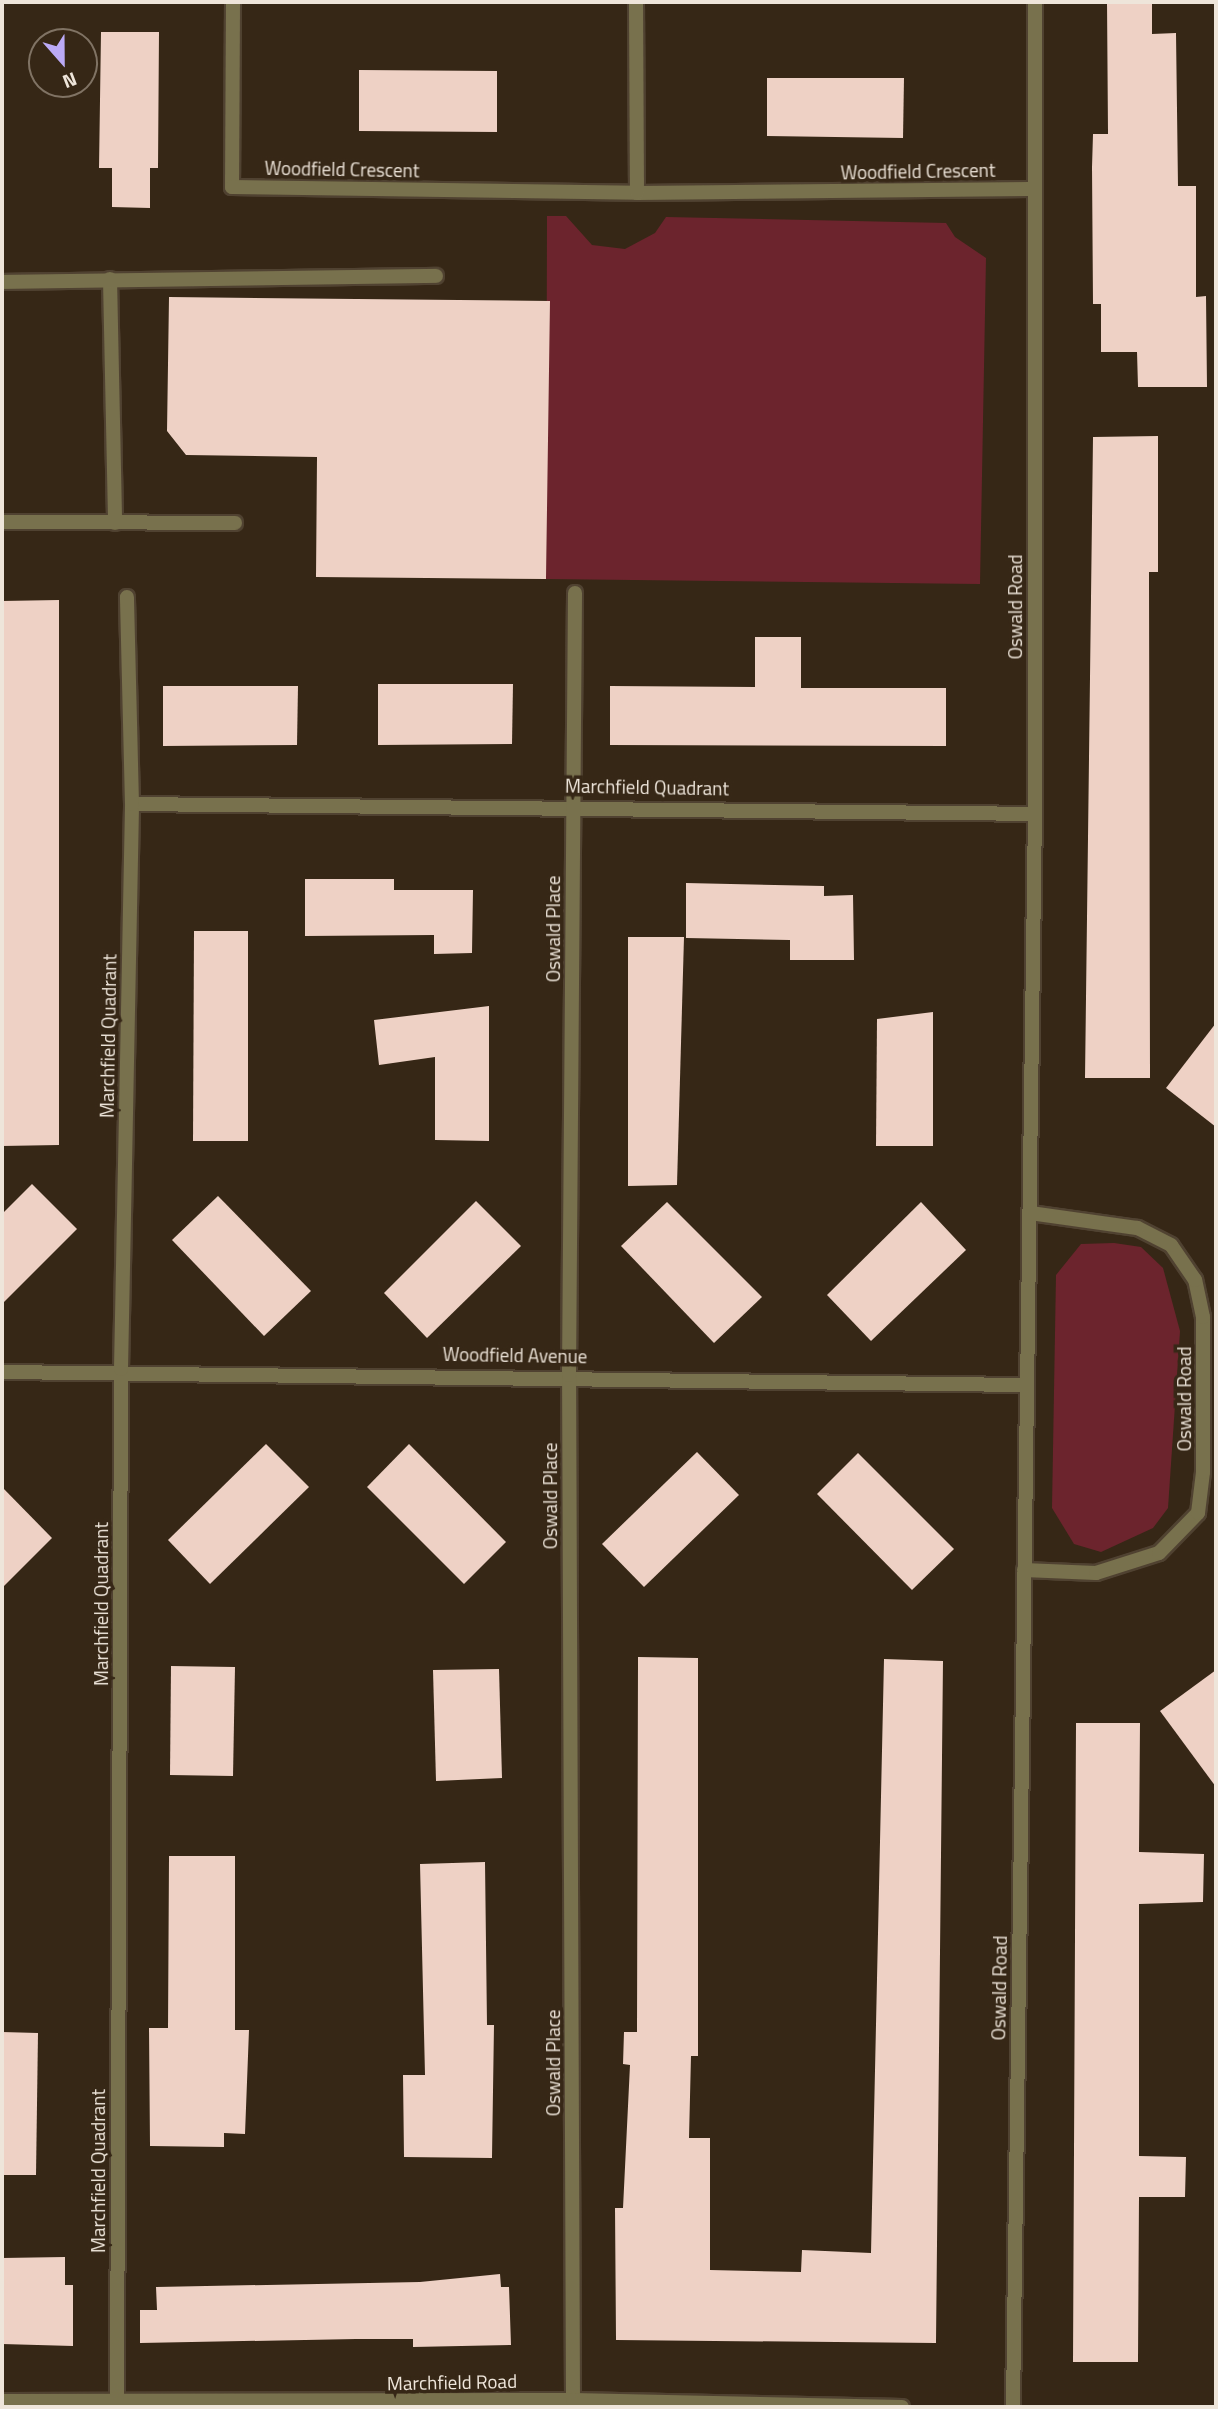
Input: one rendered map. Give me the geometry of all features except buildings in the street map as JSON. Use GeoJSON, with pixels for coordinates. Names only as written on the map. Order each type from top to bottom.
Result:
{"type":"FeatureCollection","features":[{"type":"Feature","properties":{"kind":"street","name":"Woodfield Crescent"},"geometry":{"type":"LineString","coordinates":[[233,2],[232,187],[637,193],[1030,189]]}},
{"type":"Feature","properties":{"kind":"street"},"geometry":{"type":"LineString","coordinates":[[636,2],[637,193]]}},
{"type":"Feature","properties":{"kind":"street","name":"Oswald Road"},"geometry":{"type":"LineString","coordinates":[[1013,2407],[1035,814],[1030,189],[1035,2]]}},
{"type":"Feature","properties":{"kind":"street"},"geometry":{"type":"LineString","coordinates":[[2,282],[436,276]]}},
{"type":"Feature","properties":{"kind":"street"},"geometry":{"type":"LineString","coordinates":[[110,279],[115,523]]}},
{"type":"Feature","properties":{"kind":"street"},"geometry":{"type":"LineString","coordinates":[[2,522],[235,523]]}},
{"type":"Feature","properties":{"kind":"street","name":"Oswald Place"},"geometry":{"type":"LineString","coordinates":[[573,2400],[569,1375],[575,593]]}},
{"type":"Feature","properties":{"kind":"street","name":"Marchfield Quadrant"},"geometry":{"type":"LineString","coordinates":[[117,2406],[121,1369],[132,803],[127,597]]}},
{"type":"Feature","properties":{"kind":"street","name":"Marchfield Quadrant"},"geometry":{"type":"LineString","coordinates":[[132,803],[573,804],[1035,814]]}},
{"type":"Feature","properties":{"kind":"street","name":"Oswald Road"},"geometry":{"type":"LineString","coordinates":[[1024,1570],[1096,1573],[1159,1553],[1198,1513],[1203,1472],[1203,1317],[1195,1280],[1171,1245],[1138,1228],[1030,1213]]}},
{"type":"Feature","properties":{"kind":"street","name":"Woodfield Avenue"},"geometry":{"type":"LineString","coordinates":[[2,1372],[121,1369],[1027,1385]]}},
{"type":"Feature","properties":{"kind":"street","name":"Marchfield Road"},"geometry":{"type":"LineString","coordinates":[[2,2402],[117,2406],[573,2400],[902,2407]]}},
{"type":"Feature","properties":{"kind":"shaded area"},"geometry":{"type":"Polygon","coordinates":[[[547,216],[566,216],[592,245],[625,249],[655,233],[666,217],[946,223],[955,237],[986,258],[980,584],[546,579],[547,216]]]}},
{"type":"Feature","properties":{"kind":"shaded area"},"geometry":{"type":"Polygon","coordinates":[[[1114,1243],[1141,1247],[1163,1268],[1180,1331],[1168,1508],[1153,1528],[1101,1552],[1074,1544],[1052,1508],[1056,1275],[1081,1244],[1114,1243]]]}}]}
